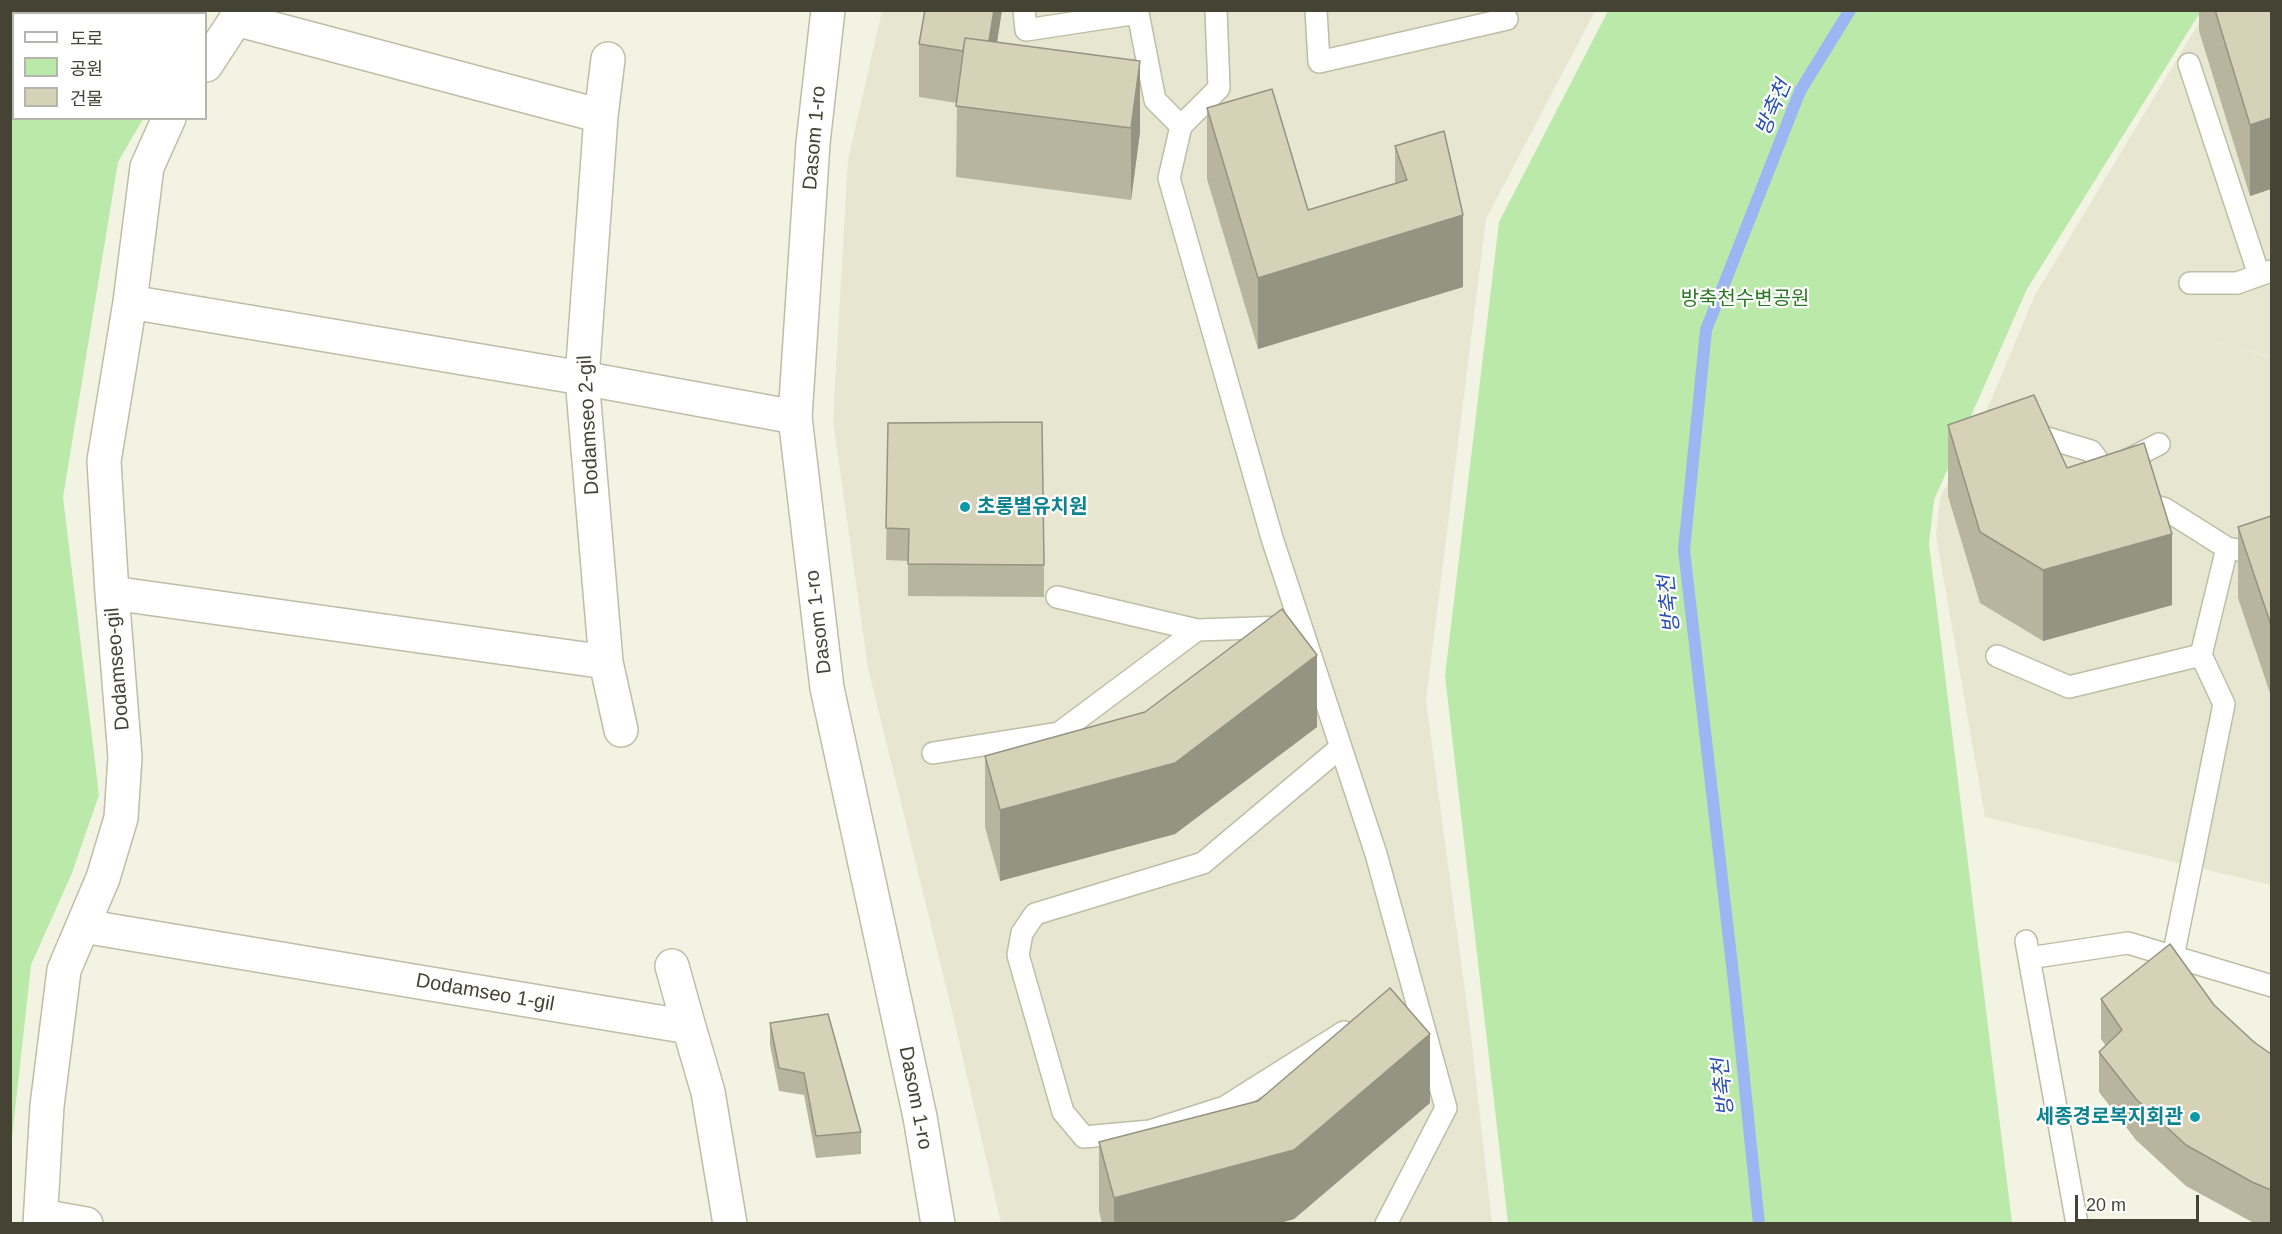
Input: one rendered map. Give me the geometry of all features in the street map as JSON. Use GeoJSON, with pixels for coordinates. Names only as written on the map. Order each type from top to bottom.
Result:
{"type":"FeatureCollection","features":[{"type":"Feature","properties":{"kind":"street","name":"Dasom 1-ro"},"geometry":{"type":"LineString","coordinates":[[828,10],[813,143],[795,417],[827,688],[920,1117],[938,1224]]}},
{"type":"Feature","properties":{"kind":"street"},"geometry":{"type":"LineString","coordinates":[[207,63],[239,15],[601,116]]}},
{"type":"Feature","properties":{"kind":"street","name":"Dodamseo 2-gil"},"geometry":{"type":"LineString","coordinates":[[608,59],[601,116],[582,378],[606,662],[621,730]]}},
{"type":"Feature","properties":{"kind":"street","name":"Dodamseo-gil"},"geometry":{"type":"LineString","coordinates":[[86,1224],[40,1220],[46,1106],[64,970],[103,878],[121,818],[125,757],[104,461],[130,302],[147,167],[168,120]]}},
{"type":"Feature","properties":{"kind":"street"},"geometry":{"type":"LineString","coordinates":[[130,302],[582,378],[795,417]]}},
{"type":"Feature","properties":{"kind":"street"},"geometry":{"type":"LineString","coordinates":[[112,593],[606,662]]}},
{"type":"Feature","properties":{"kind":"street","name":"Dodamseo 1-gil"},"geometry":{"type":"LineString","coordinates":[[83,926],[689,1028]]}},
{"type":"Feature","properties":{"kind":"street"},"geometry":{"type":"LineString","coordinates":[[672,966],[708,1092],[730,1224]]}},
{"type":"Feature","properties":{"kind":"lane"},"geometry":{"type":"LineString","coordinates":[[1024,10],[1026,30],[1138,12],[1155,100],[1181,126]]}},
{"type":"Feature","properties":{"kind":"lane"},"geometry":{"type":"LineString","coordinates":[[1216,10],[1219,88],[1181,126],[1169,178],[1272,538],[1376,854],[1446,1108],[1386,1224]]}},
{"type":"Feature","properties":{"kind":"lane"},"geometry":{"type":"LineString","coordinates":[[1316,10],[1319,62],[1507,19]]}},
{"type":"Feature","properties":{"kind":"lane"},"geometry":{"type":"LineString","coordinates":[[2189,64],[2265,273],[2237,283],[2190,283]]}},
{"type":"Feature","properties":{"kind":"lane"},"geometry":{"type":"LineString","coordinates":[[2015,429],[2091,451],[2124,496],[2166,509],[2227,548],[2271,556]]}},
{"type":"Feature","properties":{"kind":"lane"},"geometry":{"type":"LineString","coordinates":[[2106,472],[2159,444]]}},
{"type":"Feature","properties":{"kind":"lane"},"geometry":{"type":"LineString","coordinates":[[2174,957],[2224,704],[2201,655],[2227,548]]}},
{"type":"Feature","properties":{"kind":"lane"},"geometry":{"type":"LineString","coordinates":[[1057,597],[1197,630],[1301,626]]}},
{"type":"Feature","properties":{"kind":"lane"},"geometry":{"type":"LineString","coordinates":[[933,753],[1059,733],[1197,630]]}},
{"type":"Feature","properties":{"kind":"lane"},"geometry":{"type":"LineString","coordinates":[[1997,656],[2069,687],[2201,655]]}},
{"type":"Feature","properties":{"kind":"lane"},"geometry":{"type":"LineString","coordinates":[[1341,747],[1203,863],[1035,914],[1022,933],[1018,955],[1063,1112],[1084,1137],[1150,1131],[1225,1107],[1364,1020]]}},
{"type":"Feature","properties":{"kind":"lane"},"geometry":{"type":"LineString","coordinates":[[2077,1224],[2028,949],[2128,943],[2271,986]]}},
{"type":"Feature","properties":{"kind":"lane"},"geometry":{"type":"LineString","coordinates":[[1394,1001],[1413,989]]}},
{"type":"Feature","properties":{"kind":"shaded area"},"geometry":{"type":"Polygon","coordinates":[[[882,11],[933,11],[987,107],[1002,11],[1595,11],[1486,219],[1426,700],[1471,1036],[1492,1223],[1277,1223],[1099,1211],[1102,1223],[1001,1223],[868,668],[833,421],[848,160],[882,11]],[[1317,726],[1000,881],[1175,834],[1317,726]]]}},
{"type":"Feature","properties":{"kind":"shaded area"},"geometry":{"type":"Polygon","coordinates":[[[2206,11],[2250,195],[2271,189],[2271,356],[2202,339],[2271,357],[2271,885],[1985,817],[1936,535],[1940,498],[1992,398],[2035,295],[2206,11]],[[1980,603],[2043,641],[2171,605],[1980,603]]]}},
{"type":"Feature","properties":{"kind":"green space"},"geometry":{"type":"Polygon","coordinates":[[[11,10],[205,11],[12,12],[12,120],[142,120],[118,162],[63,497],[99,795],[72,873],[31,965],[11,1147],[11,10]]]}},
{"type":"Feature","properties":{"kind":"green space","name":"방축천수변공원"},"geometry":{"type":"Polygon","coordinates":[[[1608,11],[2201,11],[2027,289],[1934,500],[1929,544],[2012,1223],[1508,1223],[1445,676],[1499,222],[1608,11]]]}},
{"type":"Feature","properties":{"kind":"building"},"geometry":{"type":"Polygon","coordinates":[[[925,10],[994,10],[989,41],[965,38],[963,51],[919,44],[925,10]]]}},
{"type":"Feature","properties":{"kind":"building"},"geometry":{"type":"Polygon","coordinates":[[[2215,10],[2271,10],[2271,118],[2250,125],[2215,10]]]}},
{"type":"Feature","properties":{"kind":"building"},"geometry":{"type":"Polygon","coordinates":[[[965,38],[1140,61],[1131,128],[956,106],[965,38]]]}},
{"type":"Feature","properties":{"kind":"building"},"geometry":{"type":"Polygon","coordinates":[[[1272,89],[1308,210],[1407,180],[1395,146],[1444,131],[1463,215],[1258,278],[1207,108],[1272,89]]]}},
{"type":"Feature","properties":{"kind":"building"},"geometry":{"type":"Polygon","coordinates":[[[2034,395],[2067,468],[2144,443],[2172,534],[2043,570],[1980,532],[1948,425],[2034,395]]]}},
{"type":"Feature","properties":{"kind":"building","name":"초롱별유치원"},"geometry":{"type":"Polygon","coordinates":[[[1042,422],[1044,565],[908,564],[909,529],[886,528],[888,423],[1042,422]]]}},
{"type":"Feature","properties":{"kind":"building"},"geometry":{"type":"Polygon","coordinates":[[[2271,516],[2271,625],[2238,527],[2271,516]]]}},
{"type":"Feature","properties":{"kind":"building"},"geometry":{"type":"Polygon","coordinates":[[[1282,609],[1317,655],[1175,763],[1000,810],[985,756],[1145,712],[1282,609]]]}},
{"type":"Feature","properties":{"kind":"building","name":"세종경로복지회관"},"geometry":{"type":"Polygon","coordinates":[[[2170,944],[2214,1005],[2254,1042],[2271,1054],[2271,1190],[2252,1182],[2186,1145],[2136,1099],[2099,1052],[2122,1030],[2101,999],[2170,944]]]}},
{"type":"Feature","properties":{"kind":"building"},"geometry":{"type":"Polygon","coordinates":[[[1390,988],[1430,1034],[1294,1150],[1114,1198],[1099,1142],[1258,1101],[1390,988]]]}},
{"type":"Feature","properties":{"kind":"building"},"geometry":{"type":"Polygon","coordinates":[[[828,1014],[861,1132],[816,1136],[804,1073],[779,1068],[770,1023],[828,1014]]]}},
{"type":"Feature","properties":{"kind":"waterway","name":"방축천"},"geometry":{"type":"LineString","coordinates":[[1759,1224],[1735,991],[1684,550],[1706,330],[1800,91],[1850,10]]}},
{"type":"Feature","properties":{"kind":"place","name":"초롱별유치원"},"geometry":{"type":"Point","coordinates":[965,507]}},
{"type":"Feature","properties":{"kind":"place","name":"세종경로복지회관"},"geometry":{"type":"Point","coordinates":[2195,1117]}}]}
